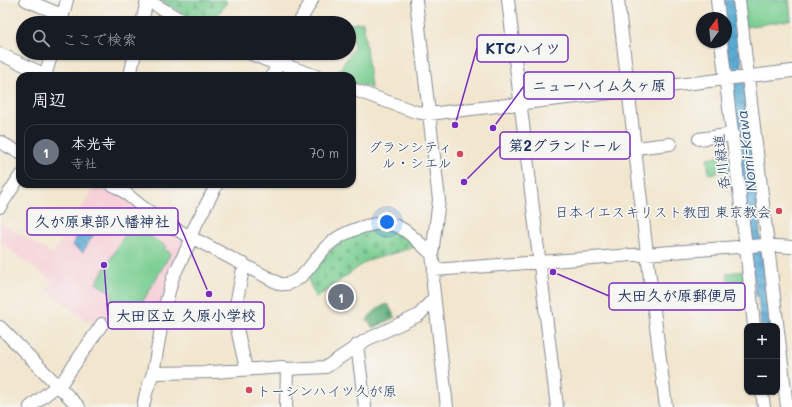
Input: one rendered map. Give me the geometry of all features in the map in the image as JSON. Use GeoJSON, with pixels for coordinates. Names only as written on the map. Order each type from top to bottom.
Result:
{"type":"FeatureCollection","features":[{"type":"Feature","properties":{"kind":"street"},"geometry":{"type":"LineString","coordinates":[[26,0],[55,16]]}},
{"type":"Feature","properties":{"kind":"street"},"geometry":{"type":"LineString","coordinates":[[62,16],[67,0]]}},
{"type":"Feature","properties":{"kind":"street"},"geometry":{"type":"LineString","coordinates":[[144,16],[147,0],[174,16]]}},
{"type":"Feature","properties":{"kind":"street"},"geometry":{"type":"LineString","coordinates":[[416,0],[439,200],[432,254],[434,270],[433,285],[447,407]]}},
{"type":"Feature","properties":{"kind":"street"},"geometry":{"type":"LineString","coordinates":[[508,0],[556,407]]}},
{"type":"Feature","properties":{"kind":"street"},"geometry":{"type":"LineString","coordinates":[[618,0],[666,407]]}},
{"type":"Feature","properties":{"kind":"street"},"geometry":{"type":"LineString","coordinates":[[717,0],[718,12]]}},
{"type":"Feature","properties":{"kind":"street"},"geometry":{"type":"LineString","coordinates":[[739,0],[746,76],[787,407]]}},
{"type":"Feature","properties":{"kind":"street"},"geometry":{"type":"LineString","coordinates":[[301,16],[306,2]]}},
{"type":"Feature","properties":{"kind":"street","name":"呑川緑道"},"geometry":{"type":"LineString","coordinates":[[722,48],[747,247],[754,323]]}},
{"type":"Feature","properties":{"kind":"street"},"geometry":{"type":"LineString","coordinates":[[0,54],[38,72]]}},
{"type":"Feature","properties":{"kind":"street"},"geometry":{"type":"LineString","coordinates":[[47,72],[50,60]]}},
{"type":"Feature","properties":{"kind":"street"},"geometry":{"type":"LineString","coordinates":[[131,72],[133,60]]}},
{"type":"Feature","properties":{"kind":"street"},"geometry":{"type":"LineString","coordinates":[[266,60],[278,65],[285,65],[305,72]]}},
{"type":"Feature","properties":{"kind":"street"},"geometry":{"type":"LineString","coordinates":[[274,72],[280,60]]}},
{"type":"Feature","properties":{"kind":"street"},"geometry":{"type":"LineString","coordinates":[[356,90],[416,112],[429,114],[792,71]]}},
{"type":"Feature","properties":{"kind":"street"},"geometry":{"type":"LineString","coordinates":[[700,139],[733,134]]}},
{"type":"Feature","properties":{"kind":"street"},"geometry":{"type":"LineString","coordinates":[[0,142],[16,151]]}},
{"type":"Feature","properties":{"kind":"street"},"geometry":{"type":"LineString","coordinates":[[635,148],[670,144]]}},
{"type":"Feature","properties":{"kind":"street"},"geometry":{"type":"LineString","coordinates":[[0,206],[16,182]]}},
{"type":"Feature","properties":{"kind":"street"},"geometry":{"type":"LineString","coordinates":[[118,188],[170,226],[280,284],[289,284],[299,279],[326,247],[350,230],[371,224],[391,224],[400,228],[432,254]]}},
{"type":"Feature","properties":{"kind":"street"},"geometry":{"type":"LineString","coordinates":[[143,407],[153,373],[165,306],[173,277],[214,188]]}},
{"type":"Feature","properties":{"kind":"street"},"geometry":{"type":"LineString","coordinates":[[434,270],[766,245],[792,247]]}},
{"type":"Feature","properties":{"kind":"street"},"geometry":{"type":"LineString","coordinates":[[244,264],[234,315],[246,369]]}},
{"type":"Feature","properties":{"kind":"street"},"geometry":{"type":"LineString","coordinates":[[153,373],[214,372],[283,367],[287,370],[326,367],[366,340],[420,315],[434,298]]}},
{"type":"Feature","properties":{"kind":"street"},"geometry":{"type":"LineString","coordinates":[[30,407],[57,384],[63,381],[102,324]]}},
{"type":"Feature","properties":{"kind":"street"},"geometry":{"type":"LineString","coordinates":[[0,327],[79,407]]}},
{"type":"Feature","properties":{"kind":"street"},"geometry":{"type":"LineString","coordinates":[[357,346],[365,407]]}},
{"type":"Feature","properties":{"kind":"street"},"geometry":{"type":"LineString","coordinates":[[286,407],[287,370]]}},
{"type":"Feature","properties":{"kind":"street"},"geometry":{"type":"LineString","coordinates":[[762,395],[764,407]]}},
{"type":"Feature","properties":{"kind":"shaded area"},"geometry":{"type":"Polygon","coordinates":[[[94,188],[112,188],[117,190],[186,238],[158,325],[95,324],[88,319],[86,321],[47,290],[52,281],[0,242],[0,222],[53,254],[94,188]]]}},
{"type":"Feature","properties":{"kind":"green space"},"geometry":{"type":"Polygon","coordinates":[[[159,0],[225,0],[227,2],[217,16],[188,16],[159,0]]]}},
{"type":"Feature","properties":{"kind":"green space"},"geometry":{"type":"Polygon","coordinates":[[[742,0],[789,0],[791,20],[745,27],[742,0]]]}},
{"type":"Feature","properties":{"kind":"green space"},"geometry":{"type":"Polygon","coordinates":[[[363,22],[371,88],[356,83],[356,72],[338,72],[346,60],[356,60],[356,23],[363,22]]]}},
{"type":"Feature","properties":{"kind":"green space"},"geometry":{"type":"Polygon","coordinates":[[[729,155],[731,170],[709,174],[707,158],[729,155]]]}},
{"type":"Feature","properties":{"kind":"green space"},"geometry":{"type":"Polygon","coordinates":[[[131,225],[166,246],[164,249],[171,253],[138,310],[128,304],[123,313],[108,303],[113,294],[96,283],[131,225]]]}},
{"type":"Feature","properties":{"kind":"green space"},"geometry":{"type":"Polygon","coordinates":[[[380,227],[398,232],[415,247],[367,261],[316,298],[308,279],[331,249],[351,234],[380,227]]]}},
{"type":"Feature","properties":{"kind":"green space"},"geometry":{"type":"Polygon","coordinates":[[[743,271],[745,282],[728,283],[727,273],[743,271]]]}},
{"type":"Feature","properties":{"kind":"green space"},"geometry":{"type":"Polygon","coordinates":[[[388,304],[395,317],[373,328],[367,320],[376,310],[388,304]]]}},
{"type":"Feature","properties":{"kind":"water","name":"Nomi-Kawa"},"geometry":{"type":"Polygon","coordinates":[[[719,0],[734,0],[750,132],[769,323],[761,323],[758,297],[756,296],[727,48],[732,48],[732,12],[720,12],[719,0]]]}},
{"type":"Feature","properties":{"kind":"water"},"geometry":{"type":"Polygon","coordinates":[[[90,217],[100,224],[83,252],[72,245],[90,217]]]}},
{"type":"Feature","properties":{"kind":"place","name":"KTCハイツ"},"geometry":{"type":"Point","coordinates":[455,125]}},
{"type":"Feature","properties":{"kind":"place","name":"ニューハイム久ヶ原"},"geometry":{"type":"Point","coordinates":[493,128]}},
{"type":"Feature","properties":{"kind":"place","name":"グランシティ ル・シエル"},"geometry":{"type":"Point","coordinates":[460,154]}},
{"type":"Feature","properties":{"kind":"place","name":"第2グランドール"},"geometry":{"type":"Point","coordinates":[464,182]}},
{"type":"Feature","properties":{"kind":"place","name":"日本イエスキリスト教団 東京教会"},"geometry":{"type":"Point","coordinates":[779,211]}},
{"type":"Feature","properties":{"kind":"place","name":"大田区立 久原小学校"},"geometry":{"type":"Point","coordinates":[104,265]}},
{"type":"Feature","properties":{"kind":"place","name":"大田久が原郵便局"},"geometry":{"type":"Point","coordinates":[553,272]}},
{"type":"Feature","properties":{"kind":"place","name":"久が原東部八幡神社"},"geometry":{"type":"Point","coordinates":[209,294]}},
{"type":"Feature","properties":{"kind":"place","name":"本光寺"},"geometry":{"type":"Point","coordinates":[341,297]}},
{"type":"Feature","properties":{"kind":"place","name":"トーシンハイツ久が原"},"geometry":{"type":"Point","coordinates":[249,390]}}]}
